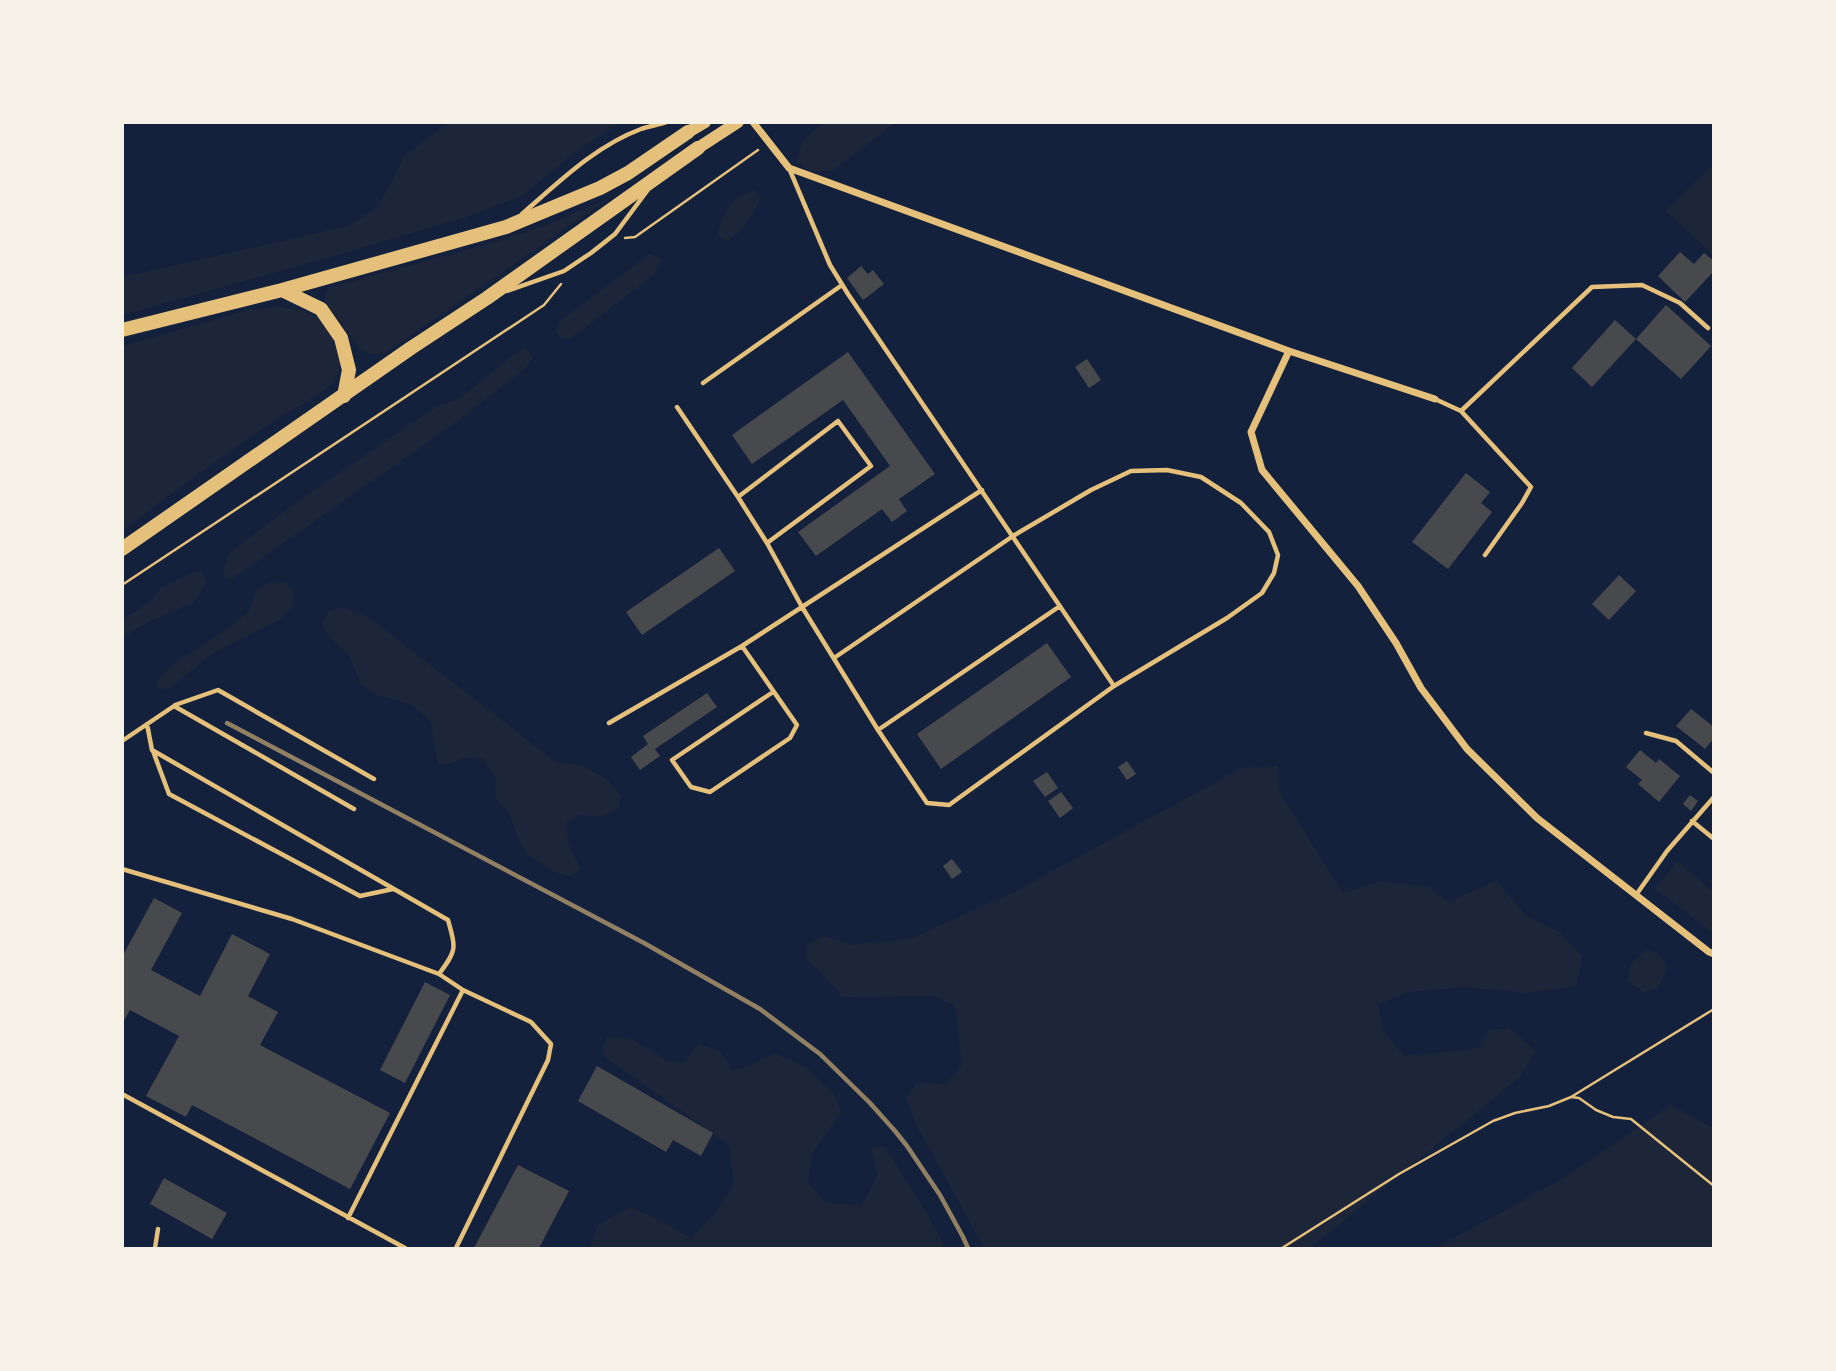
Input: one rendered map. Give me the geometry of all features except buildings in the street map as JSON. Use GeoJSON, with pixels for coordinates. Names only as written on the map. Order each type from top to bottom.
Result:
{"type":"FeatureCollection","features":[{"type":"Feature","properties":{"kind":"highway"},"geometry":{"type":"LineString","coordinates":[[122,330],[282,290],[506,228],[600,188],[628,173],[688,132]]}},
{"type":"Feature","properties":{"kind":"highway"},"geometry":{"type":"LineString","coordinates":[[122,549],[698,148]]}},
{"type":"Feature","properties":{"kind":"highway"},"geometry":{"type":"LineString","coordinates":[[282,290],[321,309],[341,338],[349,370],[344,396]]}},
{"type":"Feature","properties":{"kind":"main road"},"geometry":{"type":"LineString","coordinates":[[688,132],[705,122]]}},
{"type":"Feature","properties":{"kind":"main road"},"geometry":{"type":"LineString","coordinates":[[698,148],[738,122]]}},
{"type":"Feature","properties":{"kind":"street"},"geometry":{"type":"LineString","coordinates":[[753,122],[789,168],[1289,351],[1435,400]]}},
{"type":"Feature","properties":{"kind":"street"},"geometry":{"type":"LineString","coordinates":[[1289,351],[1251,432],[1262,470],[1358,586],[1396,643],[1421,688],[1467,749],[1537,818],[1713,954]]}},
{"type":"Feature","properties":{"kind":"lane"},"geometry":{"type":"LineString","coordinates":[[506,228],[572,170],[609,145],[640,130],[667,122]]}},
{"type":"Feature","properties":{"kind":"lane"},"geometry":{"type":"LineString","coordinates":[[789,168],[830,265],[842,285],[1114,686]]}},
{"type":"Feature","properties":{"kind":"lane"},"geometry":{"type":"LineString","coordinates":[[486,298],[564,271],[591,253],[615,234],[659,176]]}},
{"type":"Feature","properties":{"kind":"lane"},"geometry":{"type":"LineString","coordinates":[[703,383],[842,285]]}},
{"type":"Feature","properties":{"kind":"lane"},"geometry":{"type":"LineString","coordinates":[[1461,411],[1592,287],[1642,285],[1679,303],[1708,328]]}},
{"type":"Feature","properties":{"kind":"lane"},"geometry":{"type":"LineString","coordinates":[[1435,400],[1461,411],[1531,487],[1485,555]]}},
{"type":"Feature","properties":{"kind":"lane"},"geometry":{"type":"LineString","coordinates":[[677,407],[738,496],[767,542],[802,607],[878,730],[927,803],[949,805],[1114,686],[1192,640],[1262,593],[1274,573],[1278,555],[1269,532],[1241,503],[1201,477],[1167,470],[1131,471],[1091,490],[1013,536],[834,658]]}},
{"type":"Feature","properties":{"kind":"lane"},"geometry":{"type":"LineString","coordinates":[[738,496],[838,421],[871,466],[767,542]]}},
{"type":"Feature","properties":{"kind":"lane"},"geometry":{"type":"LineString","coordinates":[[609,723],[742,646],[982,491]]}},
{"type":"Feature","properties":{"kind":"lane"},"geometry":{"type":"LineString","coordinates":[[878,730],[1060,606]]}},
{"type":"Feature","properties":{"kind":"lane"},"geometry":{"type":"LineString","coordinates":[[742,646],[797,725],[790,738],[710,792],[691,787],[672,760],[773,692]]}},
{"type":"Feature","properties":{"kind":"lane"},"geometry":{"type":"LineString","coordinates":[[122,741],[174,706],[218,691],[374,779]]}},
{"type":"Feature","properties":{"kind":"lane"},"geometry":{"type":"LineString","coordinates":[[174,706],[354,809]]}},
{"type":"Feature","properties":{"kind":"lane"},"geometry":{"type":"LineString","coordinates":[[147,724],[152,750],[169,794],[360,896],[394,889]]}},
{"type":"Feature","properties":{"kind":"lane"},"geometry":{"type":"LineString","coordinates":[[1646,733],[1676,741],[1713,773]]}},
{"type":"Feature","properties":{"kind":"lane"},"geometry":{"type":"LineString","coordinates":[[152,750],[448,920],[455,944],[450,959],[439,974]]}},
{"type":"Feature","properties":{"kind":"lane"},"geometry":{"type":"LineString","coordinates":[[1635,896],[1667,851],[1713,797]]}},
{"type":"Feature","properties":{"kind":"lane"},"geometry":{"type":"LineString","coordinates":[[1692,821],[1713,839]]}},
{"type":"Feature","properties":{"kind":"lane"},"geometry":{"type":"LineString","coordinates":[[122,869],[292,919],[439,974],[463,990],[531,1022],[551,1044],[548,1060],[456,1248]]}},
{"type":"Feature","properties":{"kind":"lane"},"geometry":{"type":"LineString","coordinates":[[348,1218],[463,990]]}},
{"type":"Feature","properties":{"kind":"lane"},"geometry":{"type":"LineString","coordinates":[[122,1094],[405,1248]]}},
{"type":"Feature","properties":{"kind":"lane"},"geometry":{"type":"LineString","coordinates":[[155,1248],[158,1229]]}},
{"type":"Feature","properties":{"kind":"path"},"geometry":{"type":"LineString","coordinates":[[618,239],[635,237],[769,142]]}},
{"type":"Feature","properties":{"kind":"path"},"geometry":{"type":"LineString","coordinates":[[122,585],[544,305],[567,277]]}},
{"type":"Feature","properties":{"kind":"path"},"geometry":{"type":"LineString","coordinates":[[1282,1248],[1399,1174],[1493,1121],[1549,1106],[1571,1097],[1713,1009]]}},
{"type":"Feature","properties":{"kind":"path"},"geometry":{"type":"LineString","coordinates":[[1571,1097],[1579,1098],[1596,1110],[1613,1117],[1631,1119],[1713,1186]]}},
{"type":"Feature","properties":{"kind":"shaded area"},"geometry":{"type":"Polygon","coordinates":[[[448,123],[619,123],[575,152],[522,196],[463,218],[123,315],[123,277],[348,226],[376,208],[403,157],[448,123]]]}},
{"type":"Feature","properties":{"kind":"shaded area"},"geometry":{"type":"Polygon","coordinates":[[[824,123],[895,123],[832,171],[809,172],[797,161],[802,141],[824,123]]]}},
{"type":"Feature","properties":{"kind":"shaded area"},"geometry":{"type":"Polygon","coordinates":[[[1713,165],[1713,255],[1666,211],[1713,165]]]}},
{"type":"Feature","properties":{"kind":"shaded area"},"geometry":{"type":"Polygon","coordinates":[[[754,190],[761,198],[747,222],[727,241],[718,236],[728,207],[739,197],[754,190]]]}},
{"type":"Feature","properties":{"kind":"shaded area"},"geometry":{"type":"Polygon","coordinates":[[[608,199],[384,354],[369,354],[359,348],[326,303],[325,293],[328,288],[492,243],[544,226],[608,199]]]}},
{"type":"Feature","properties":{"kind":"shaded area"},"geometry":{"type":"Polygon","coordinates":[[[650,254],[661,259],[655,274],[570,339],[562,339],[555,331],[560,321],[650,254]]]}},
{"type":"Feature","properties":{"kind":"shaded area"},"geometry":{"type":"Polygon","coordinates":[[[282,307],[308,313],[330,333],[340,362],[334,381],[237,446],[123,530],[123,346],[251,309],[282,307]]]}},
{"type":"Feature","properties":{"kind":"shaded area"},"geometry":{"type":"Polygon","coordinates":[[[526,348],[533,358],[524,369],[461,419],[229,581],[223,576],[228,554],[292,505],[436,407],[460,398],[513,355],[526,348]]]}},
{"type":"Feature","properties":{"kind":"shaded area"},"geometry":{"type":"Polygon","coordinates":[[[203,571],[206,584],[193,603],[150,621],[123,637],[123,619],[151,601],[160,589],[193,572],[203,571]]]}},
{"type":"Feature","properties":{"kind":"shaded area"},"geometry":{"type":"Polygon","coordinates":[[[282,582],[294,591],[293,606],[279,620],[212,654],[168,689],[158,689],[156,682],[173,664],[248,612],[256,590],[269,583],[282,582]]]}},
{"type":"Feature","properties":{"kind":"shaded area"},"geometry":{"type":"Polygon","coordinates":[[[345,607],[371,619],[557,763],[582,765],[608,780],[621,796],[619,808],[602,817],[580,815],[566,823],[569,845],[580,868],[572,877],[552,871],[527,854],[509,813],[495,798],[496,778],[483,759],[464,758],[450,764],[438,764],[431,722],[411,704],[376,695],[361,685],[349,655],[330,638],[322,624],[329,611],[345,607]]]}},
{"type":"Feature","properties":{"kind":"shaded area"},"geometry":{"type":"Polygon","coordinates":[[[1278,766],[1279,791],[1343,893],[1381,881],[1426,886],[1448,902],[1496,881],[1526,915],[1559,932],[1582,956],[1577,986],[1526,993],[1466,987],[1409,992],[1378,1004],[1383,1032],[1405,1056],[1480,1048],[1489,1030],[1509,1028],[1536,1051],[1520,1077],[1310,1248],[984,1248],[917,1126],[906,1098],[917,1083],[947,1084],[962,1064],[955,1006],[935,996],[842,997],[807,961],[806,946],[823,935],[853,945],[912,938],[1010,894],[1242,768],[1278,766]]]}},
{"type":"Feature","properties":{"kind":"shaded area"},"geometry":{"type":"Polygon","coordinates":[[[1678,861],[1713,892],[1713,933],[1655,889],[1678,861]]]}},
{"type":"Feature","properties":{"kind":"shaded area"},"geometry":{"type":"Polygon","coordinates":[[[1647,950],[1658,953],[1668,967],[1658,988],[1644,992],[1627,981],[1631,963],[1647,950]]]}},
{"type":"Feature","properties":{"kind":"shaded area"},"geometry":{"type":"Polygon","coordinates":[[[606,1037],[630,1038],[668,1061],[684,1062],[698,1044],[720,1051],[732,1070],[747,1067],[774,1053],[804,1066],[835,1095],[841,1113],[813,1152],[808,1182],[826,1203],[862,1205],[877,1176],[871,1147],[884,1146],[927,1213],[945,1248],[590,1248],[598,1225],[630,1207],[660,1220],[690,1238],[713,1216],[734,1184],[729,1145],[602,1055],[606,1037]]]}},
{"type":"Feature","properties":{"kind":"shaded area"},"geometry":{"type":"Polygon","coordinates":[[[1671,1105],[1713,1128],[1713,1248],[1436,1248],[1560,1180],[1671,1105]]]}},
{"type":"Feature","properties":{"kind":"railway"},"geometry":{"type":"LineString","coordinates":[[227,723],[644,943],[760,1009],[820,1054],[895,1131],[940,1195],[968,1248]]}}]}
